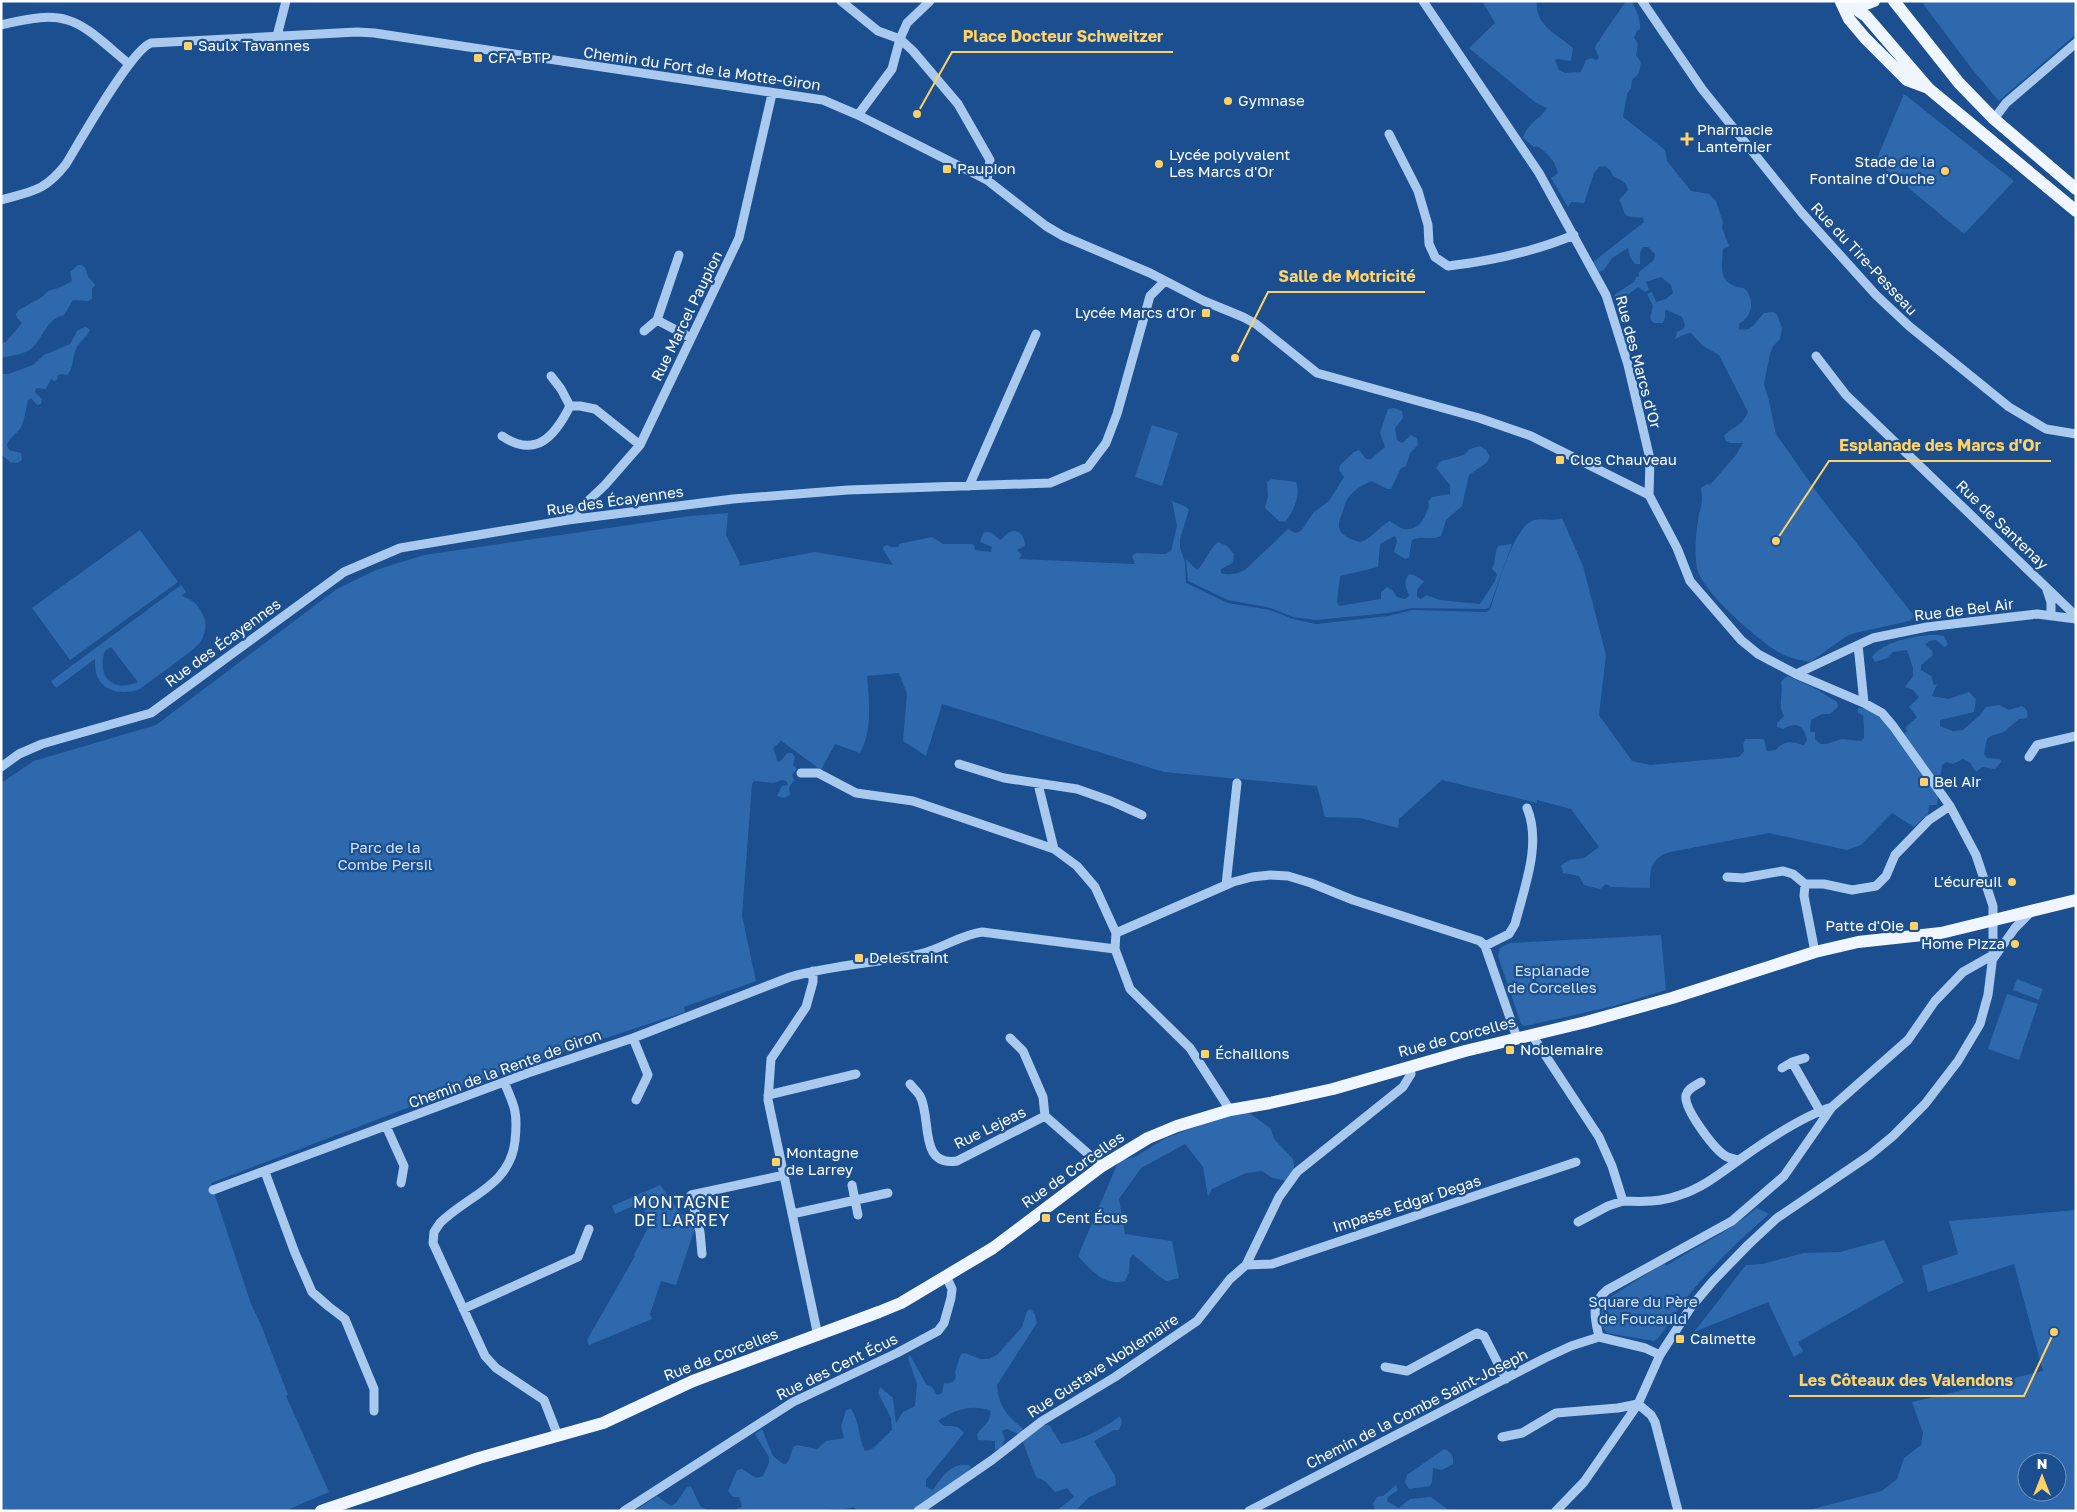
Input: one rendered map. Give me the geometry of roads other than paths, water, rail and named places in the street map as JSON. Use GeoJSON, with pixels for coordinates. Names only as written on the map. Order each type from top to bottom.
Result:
{"type":"FeatureCollection","features":[{"type":"Feature","properties":{"kind":"main road"},"geometry":{"type":"LineString","coordinates":[[1844,3],[1861,6],[1874,1]]}},
{"type":"Feature","properties":{"kind":"main road"},"geometry":{"type":"LineString","coordinates":[[1894,1],[1959,84],[1994,118],[2076,189]]}},
{"type":"Feature","properties":{"kind":"main road"},"geometry":{"type":"LineString","coordinates":[[1844,3],[1866,16],[1928,88],[2076,211]]}},
{"type":"Feature","properties":{"kind":"main road","name":"Rue de Corcelles"},"geometry":{"type":"LineString","coordinates":[[321,1511],[479,1458],[619,1417],[693,1381],[860,1321],[901,1303],[993,1248],[1102,1166],[1134,1146],[1162,1132],[1198,1118],[1333,1089],[1410,1066],[1586,1022],[1672,998],[1815,952],[1858,942],[1941,933],[2076,900]]}},
{"type":"Feature","properties":{"kind":"street"},"geometry":{"type":"LineString","coordinates":[[277,36],[286,1]]}},
{"type":"Feature","properties":{"kind":"street"},"geometry":{"type":"LineString","coordinates":[[841,1],[878,31],[900,39],[914,51],[958,104],[990,160],[987,180]]}},
{"type":"Feature","properties":{"kind":"street"},"geometry":{"type":"LineString","coordinates":[[858,115],[892,69],[900,39],[907,23],[930,1]]}},
{"type":"Feature","properties":{"kind":"street","name":"Rue des Marcs d'Or"},"geometry":{"type":"LineString","coordinates":[[1422,1],[1539,173],[1606,295],[1628,365],[1650,459],[1649,495],[1677,548],[1690,581],[1740,640],[1758,654],[1796,674],[1864,703],[1882,713],[1950,806],[1976,855],[1993,906],[1993,957],[1988,995],[1976,1032],[1958,1061],[1925,1104],[1893,1136],[1870,1155],[1807,1196],[1760,1233],[1726,1267],[1696,1301],[1660,1355],[1638,1404],[1584,1482],[1556,1511]]}},
{"type":"Feature","properties":{"kind":"street","name":"Rue du Tire-Pesseau"},"geometry":{"type":"LineString","coordinates":[[1642,1],[1715,105],[1802,213],[1876,295],[1909,326],[2009,407],[2046,429],[2076,434]]}},
{"type":"Feature","properties":{"kind":"street"},"geometry":{"type":"LineString","coordinates":[[1,24],[31,17],[56,16],[74,21],[86,28],[129,64]]}},
{"type":"Feature","properties":{"kind":"street","name":"Chemin du Fort de la Motte-Giron"},"geometry":{"type":"LineString","coordinates":[[1,200],[41,188],[54,179],[66,164],[129,64],[145,45],[151,43],[374,33],[772,94],[823,100],[858,115],[987,180],[1046,226],[1063,236],[1256,324],[1317,374],[1479,418],[1531,436],[1649,495]]}},
{"type":"Feature","properties":{"kind":"street"},"geometry":{"type":"LineString","coordinates":[[1994,118],[2006,103],[2074,46]]}},
{"type":"Feature","properties":{"kind":"street","name":"Rue Marcel Paupion"},"geometry":{"type":"LineString","coordinates":[[568,520],[605,485],[640,445],[739,238],[772,94]]}},
{"type":"Feature","properties":{"kind":"street"},"geometry":{"type":"LineString","coordinates":[[1389,134],[1418,191],[1428,225],[1429,244],[1435,257],[1448,266],[1477,263],[1542,248],[1574,235]]}},
{"type":"Feature","properties":{"kind":"street"},"geometry":{"type":"LineString","coordinates":[[644,331],[657,320],[679,255]]}},
{"type":"Feature","properties":{"kind":"street","name":"Rue des Écayennes"},"geometry":{"type":"LineString","coordinates":[[1,767],[19,754],[42,744],[151,713],[344,572],[400,548],[568,520],[733,499],[848,490],[1050,483],[1088,467],[1106,443],[1117,414],[1150,296],[1165,281]]}},
{"type":"Feature","properties":{"kind":"street"},"geometry":{"type":"LineString","coordinates":[[657,320],[691,338]]}},
{"type":"Feature","properties":{"kind":"street"},"geometry":{"type":"LineString","coordinates":[[969,486],[1036,334]]}},
{"type":"Feature","properties":{"kind":"street","name":"Rue de Santenay"},"geometry":{"type":"LineString","coordinates":[[1816,356],[1846,395],[2076,617]]}},
{"type":"Feature","properties":{"kind":"street"},"geometry":{"type":"LineString","coordinates":[[551,376],[562,389],[570,406]]}},
{"type":"Feature","properties":{"kind":"street"},"geometry":{"type":"LineString","coordinates":[[570,406],[594,409],[640,445]]}},
{"type":"Feature","properties":{"kind":"street"},"geometry":{"type":"LineString","coordinates":[[502,436],[512,443],[524,446],[538,443],[552,436],[560,427],[570,406]]}},
{"type":"Feature","properties":{"kind":"street","name":"Rue de Santenay"},"geometry":{"type":"LineString","coordinates":[[2045,585],[2051,602],[2051,615]]}},
{"type":"Feature","properties":{"kind":"street","name":"Rue de Bel Air"},"geometry":{"type":"LineString","coordinates":[[1796,674],[1873,638],[1927,627],[2037,614],[2076,617]]}},
{"type":"Feature","properties":{"kind":"street"},"geometry":{"type":"LineString","coordinates":[[1858,645],[1864,703]]}},
{"type":"Feature","properties":{"kind":"street"},"geometry":{"type":"LineString","coordinates":[[2029,758],[2038,745],[2076,736]]}},
{"type":"Feature","properties":{"kind":"street"},"geometry":{"type":"LineString","coordinates":[[959,764],[1004,778],[1077,789],[1142,815]]}},
{"type":"Feature","properties":{"kind":"street"},"geometry":{"type":"LineString","coordinates":[[801,773],[818,773],[856,793],[913,801],[1054,849],[1077,866],[1090,880],[1104,903],[1116,933],[1115,949],[1130,989],[1190,1048],[1230,1110]]}},
{"type":"Feature","properties":{"kind":"street"},"geometry":{"type":"LineString","coordinates":[[1226,885],[1237,783]]}},
{"type":"Feature","properties":{"kind":"street"},"geometry":{"type":"LineString","coordinates":[[1038,784],[1054,849]]}},
{"type":"Feature","properties":{"kind":"street"},"geometry":{"type":"LineString","coordinates":[[1727,877],[1743,878],[1783,871],[1793,874],[1804,884],[1824,884],[1852,890],[1876,886],[1886,876],[1895,855],[1930,820],[1950,806]]}},
{"type":"Feature","properties":{"kind":"street"},"geometry":{"type":"LineString","coordinates":[[1485,946],[1509,934],[1515,924],[1532,848],[1532,818],[1527,808]]}},
{"type":"Feature","properties":{"kind":"street"},"geometry":{"type":"LineString","coordinates":[[1116,933],[1226,885],[1264,875],[1300,879],[1422,924],[1472,938],[1485,946],[1517,1038]]}},
{"type":"Feature","properties":{"kind":"street"},"geometry":{"type":"LineString","coordinates":[[1804,884],[1804,896],[1815,952]]}},
{"type":"Feature","properties":{"kind":"street"},"geometry":{"type":"LineString","coordinates":[[1660,1355],[1645,1348],[1600,1337],[1594,1312],[1599,1297],[1607,1290],[1732,1221],[1784,1176],[1832,1107],[1908,1040],[1935,1001],[1963,972],[1993,957],[2015,928],[2032,911]]}},
{"type":"Feature","properties":{"kind":"street","name":"Chemin de la Rente de Giron"},"geometry":{"type":"LineString","coordinates":[[213,1190],[504,1082],[633,1038],[790,977],[813,971],[920,954],[969,934],[982,932],[1115,949]]}},
{"type":"Feature","properties":{"kind":"street"},"geometry":{"type":"LineString","coordinates":[[813,971],[813,982],[806,1007],[771,1059],[768,1095],[818,1336]]}},
{"type":"Feature","properties":{"kind":"street"},"geometry":{"type":"LineString","coordinates":[[1532,1035],[1599,1137],[1612,1166],[1623,1201]]}},
{"type":"Feature","properties":{"kind":"street"},"geometry":{"type":"LineString","coordinates":[[633,1038],[648,1075],[636,1100]]}},
{"type":"Feature","properties":{"kind":"street"},"geometry":{"type":"LineString","coordinates":[[1010,1038],[1023,1051],[1043,1097],[1045,1116],[1102,1166]]}},
{"type":"Feature","properties":{"kind":"street"},"geometry":{"type":"LineString","coordinates":[[1782,1068],[1792,1062],[1805,1058]]}},
{"type":"Feature","properties":{"kind":"street"},"geometry":{"type":"LineString","coordinates":[[1792,1062],[1820,1111]]}},
{"type":"Feature","properties":{"kind":"street","name":"Rue Gustave Noblemaire"},"geometry":{"type":"LineString","coordinates":[[918,1511],[992,1460],[1042,1421],[1086,1396],[1197,1321],[1230,1278],[1246,1265],[1287,1184],[1308,1162],[1403,1087],[1411,1074],[1410,1066]]}},
{"type":"Feature","properties":{"kind":"street"},"geometry":{"type":"LineString","coordinates":[[768,1095],[856,1074]]}},
{"type":"Feature","properties":{"kind":"street"},"geometry":{"type":"LineString","coordinates":[[504,1082],[517,1117],[514,1150],[511,1159],[503,1172],[494,1181],[442,1220],[433,1238],[434,1249],[485,1356],[491,1364],[544,1400],[558,1436]]}},
{"type":"Feature","properties":{"kind":"street"},"geometry":{"type":"LineString","coordinates":[[1701,1082],[1690,1088],[1686,1094],[1689,1110],[1718,1150],[1725,1156],[1738,1160]]}},
{"type":"Feature","properties":{"kind":"street","name":"Rue Lejeas"},"geometry":{"type":"LineString","coordinates":[[910,1084],[920,1096],[931,1149],[937,1158],[942,1161],[957,1161],[1045,1116]]}},
{"type":"Feature","properties":{"kind":"street"},"geometry":{"type":"LineString","coordinates":[[1578,1222],[1608,1206],[1623,1201],[1663,1200],[1680,1195],[1724,1172],[1765,1142],[1820,1111],[1832,1107]]}},
{"type":"Feature","properties":{"kind":"street"},"geometry":{"type":"LineString","coordinates":[[386,1126],[404,1166],[401,1183]]}},
{"type":"Feature","properties":{"kind":"street","name":"Impasse Edgar Degas"},"geometry":{"type":"LineString","coordinates":[[1246,1265],[1272,1264],[1576,1162]]}},
{"type":"Feature","properties":{"kind":"street"},"geometry":{"type":"LineString","coordinates":[[265,1172],[294,1253],[312,1292],[345,1319],[374,1389],[374,1410]]}},
{"type":"Feature","properties":{"kind":"street"},"geometry":{"type":"LineString","coordinates":[[702,1254],[700,1232],[691,1195],[784,1175]]}},
{"type":"Feature","properties":{"kind":"street"},"geometry":{"type":"LineString","coordinates":[[852,1185],[858,1215]]}},
{"type":"Feature","properties":{"kind":"street"},"geometry":{"type":"LineString","coordinates":[[792,1214],[888,1193]]}},
{"type":"Feature","properties":{"kind":"street"},"geometry":{"type":"LineString","coordinates":[[463,1309],[578,1257],[589,1229]]}},
{"type":"Feature","properties":{"kind":"street","name":"Rue des Cent Écus"},"geometry":{"type":"LineString","coordinates":[[624,1511],[793,1402],[897,1353],[938,1331],[944,1323],[952,1298],[952,1289],[946,1276]]}},
{"type":"Feature","properties":{"kind":"street"},"geometry":{"type":"LineString","coordinates":[[1386,1367],[1407,1371],[1474,1333],[1480,1333],[1484,1336],[1506,1379]]}},
{"type":"Feature","properties":{"kind":"street","name":"Chemin de la Combe Saint-Joseph"},"geometry":{"type":"LineString","coordinates":[[1249,1511],[1570,1346],[1600,1337]]}},
{"type":"Feature","properties":{"kind":"street"},"geometry":{"type":"LineString","coordinates":[[1502,1437],[1522,1433],[1556,1413],[1618,1408],[1638,1404],[1656,1422],[1678,1511]]}},
{"type":"Feature","properties":{"kind":"place","name":"Saulx Tavannes"},"geometry":{"type":"Point","coordinates":[188,46]}},
{"type":"Feature","properties":{"kind":"place","name":"CFA-BTP"},"geometry":{"type":"Point","coordinates":[478,58]}},
{"type":"Feature","properties":{"kind":"place","name":"Gymnase"},"geometry":{"type":"Point","coordinates":[1228,101]}},
{"type":"Feature","properties":{"kind":"place","name":"Place Docteur Schweitzer"},"geometry":{"type":"Point","coordinates":[917,114]}},
{"type":"Feature","properties":{"kind":"place","name":"Pharmacie Lanternier"},"geometry":{"type":"Point","coordinates":[1687,139]}},
{"type":"Feature","properties":{"kind":"place","name":"Lycée polyvalent Les Marcs d'Or"},"geometry":{"type":"Point","coordinates":[1159,164]}},
{"type":"Feature","properties":{"kind":"place","name":"Paupion"},"geometry":{"type":"Point","coordinates":[947,169]}},
{"type":"Feature","properties":{"kind":"place","name":"Stade de la Fontaine d'Ouche"},"geometry":{"type":"Point","coordinates":[1945,171]}},
{"type":"Feature","properties":{"kind":"place","name":"Lycée Marcs d'Or"},"geometry":{"type":"Point","coordinates":[1206,313]}},
{"type":"Feature","properties":{"kind":"place","name":"Salle de Motricité"},"geometry":{"type":"Point","coordinates":[1235,358]}},
{"type":"Feature","properties":{"kind":"place","name":"Clos Chauveau"},"geometry":{"type":"Point","coordinates":[1560,460]}},
{"type":"Feature","properties":{"kind":"place","name":"Esplanade des Marcs d'Or"},"geometry":{"type":"Point","coordinates":[1776,541]}},
{"type":"Feature","properties":{"kind":"place","name":"Bel Air"},"geometry":{"type":"Point","coordinates":[1924,782]}},
{"type":"Feature","properties":{"kind":"place","name":"L'écureuil"},"geometry":{"type":"Point","coordinates":[2012,882]}},
{"type":"Feature","properties":{"kind":"place","name":"Patte d'Oie"},"geometry":{"type":"Point","coordinates":[1914,926]}},
{"type":"Feature","properties":{"kind":"place","name":"Home Pizza"},"geometry":{"type":"Point","coordinates":[2015,944]}},
{"type":"Feature","properties":{"kind":"place","name":"Delestraint"},"geometry":{"type":"Point","coordinates":[859,958]}},
{"type":"Feature","properties":{"kind":"place","name":"Noblemaire"},"geometry":{"type":"Point","coordinates":[1510,1050]}},
{"type":"Feature","properties":{"kind":"place","name":"Échaillons"},"geometry":{"type":"Point","coordinates":[1205,1054]}},
{"type":"Feature","properties":{"kind":"place","name":"Montagne de Larrey"},"geometry":{"type":"Point","coordinates":[776,1162]}},
{"type":"Feature","properties":{"kind":"place","name":"Cent Écus"},"geometry":{"type":"Point","coordinates":[1046,1218]}},
{"type":"Feature","properties":{"kind":"place","name":"Les Côteaux des Valendons"},"geometry":{"type":"Point","coordinates":[2054,1332]}},
{"type":"Feature","properties":{"kind":"place","name":"Calmette"},"geometry":{"type":"Point","coordinates":[1680,1339]}},
{"type":"Feature","properties":{"kind":"district","name":"MONTAGNE DE LARREY"},"geometry":{"type":"Point","coordinates":[682,1211]}},
{"type":"Feature","properties":{"kind":"park label","name":"Parc de la Combe Persil"},"geometry":{"type":"Point","coordinates":[385,856]}},
{"type":"Feature","properties":{"kind":"park label","name":"Esplanade de Corcelles"},"geometry":{"type":"Point","coordinates":[1552,980]}},
{"type":"Feature","properties":{"kind":"park label","name":"Square du Père de Foucauld"},"geometry":{"type":"Point","coordinates":[1643,1310]}}]}
